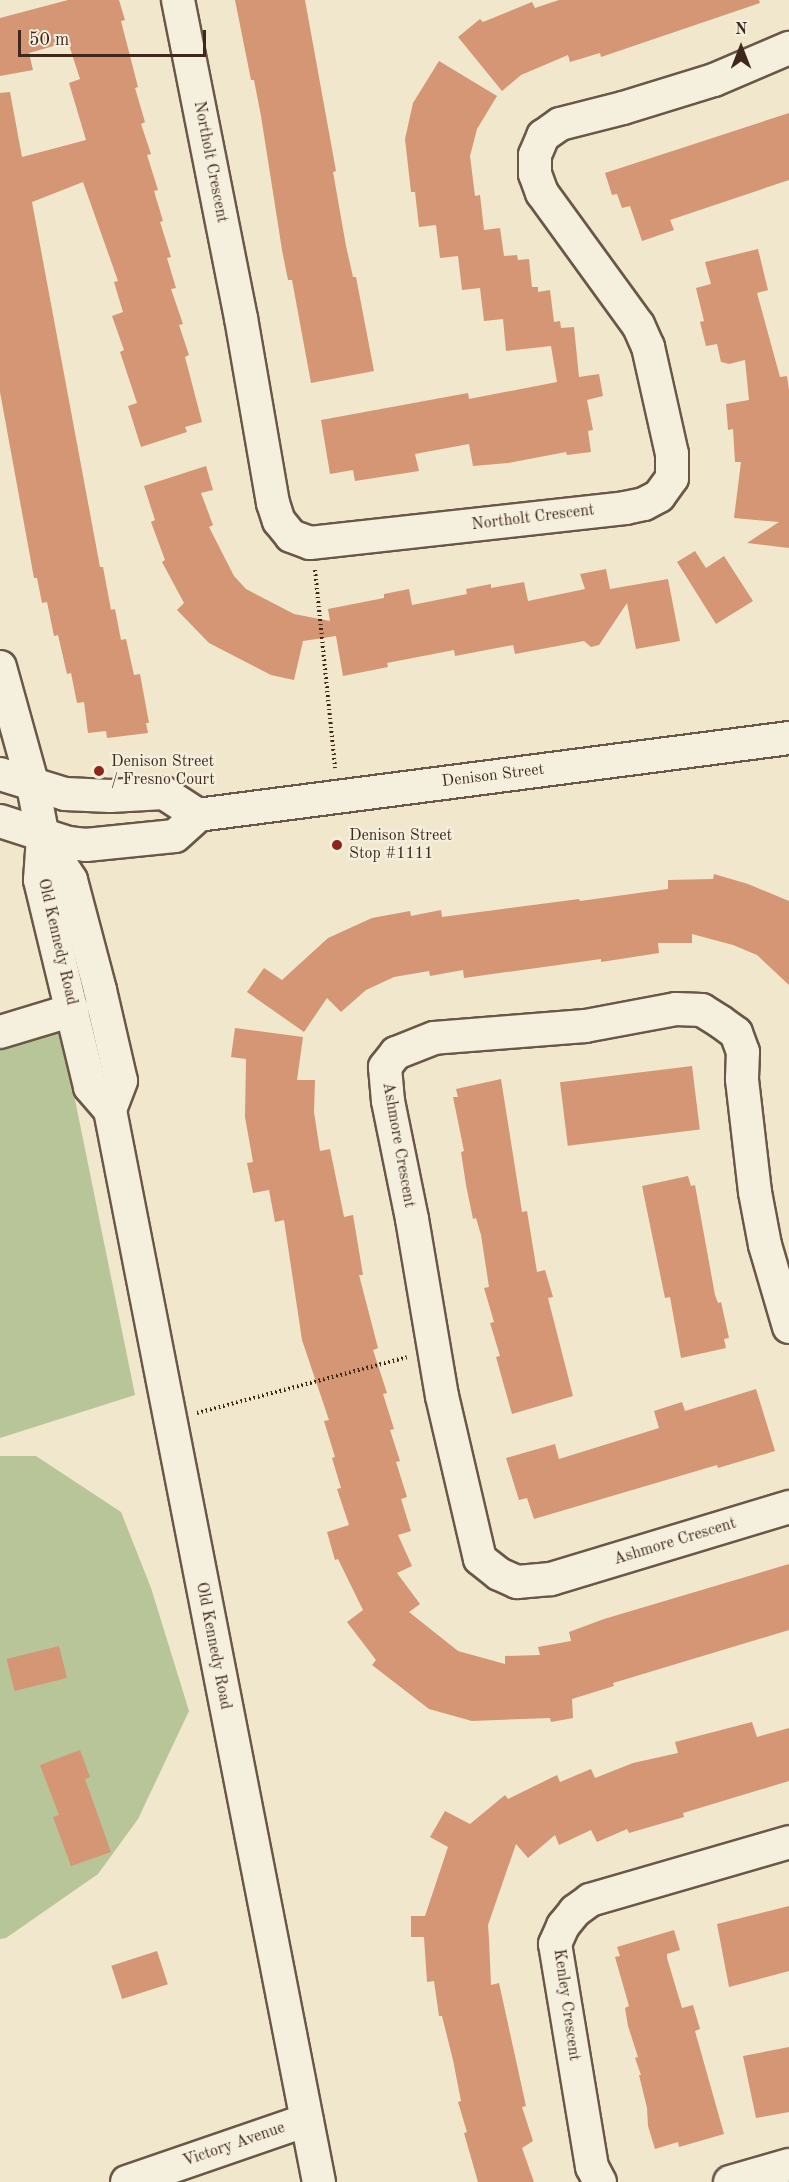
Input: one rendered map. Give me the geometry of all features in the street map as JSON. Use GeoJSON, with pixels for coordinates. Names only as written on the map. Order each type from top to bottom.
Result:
{"type":"FeatureCollection","features":[{"type":"Feature","properties":{"kind":"street","name":"Northolt Crescent"},"geometry":{"type":"LineString","coordinates":[[178,0],[241,318],[273,502],[279,521],[291,536],[310,543],[626,508],[644,504],[659,496],[672,478],[672,454],[648,347],[638,325],[542,193],[535,174],[535,155],[543,136],[560,124],[714,80],[789,48]]}},
{"type":"Feature","properties":{"kind":"street"},"geometry":{"type":"LineString","coordinates":[[0,725],[2,677]]}},
{"type":"Feature","properties":{"kind":"street"},"geometry":{"type":"LineString","coordinates":[[2,677],[33,786],[43,837]]}},
{"type":"Feature","properties":{"kind":"street","name":"Denison Street"},"geometry":{"type":"LineString","coordinates":[[198,815],[789,738]]}},
{"type":"Feature","properties":{"kind":"street"},"geometry":{"type":"LineString","coordinates":[[0,774],[33,786],[87,796],[164,793],[198,815],[175,836],[86,845],[43,837],[0,821]]}},
{"type":"Feature","properties":{"kind":"street","name":"Old Kennedy Road"},"geometry":{"type":"LineString","coordinates":[[43,837],[40,880],[90,1087],[110,1110],[171,1420],[201,1587],[319,2182]]}},
{"type":"Feature","properties":{"kind":"street","name":"Old Kennedy Road"},"geometry":{"type":"LineString","coordinates":[[43,837],[71,880],[100,990],[121,1081],[110,1110]]}},
{"type":"Feature","properties":{"kind":"street","name":"Ashmore Crescent"},"geometry":{"type":"LineString","coordinates":[[789,1327],[765,1245],[755,1192],[742,1078],[743,1052],[736,1033],[721,1022],[702,1010],[676,1009],[585,1026],[434,1038],[396,1053],[385,1067],[388,1101],[442,1396],[480,1559],[499,1574],[517,1582],[551,1579],[789,1507]]}},
{"type":"Feature","properties":{"kind":"street"},"geometry":{"type":"LineString","coordinates":[[0,1032],[72,1010]]}},
{"type":"Feature","properties":{"kind":"street","name":"Kenley Crescent"},"geometry":{"type":"LineString","coordinates":[[600,2182],[592,2168],[555,1944],[563,1926],[575,1911],[590,1900],[789,1842]]}},
{"type":"Feature","properties":{"kind":"street","name":"Victory Avenue"},"geometry":{"type":"LineString","coordinates":[[127,2182],[307,2120]]}},
{"type":"Feature","properties":{"kind":"street"},"geometry":{"type":"LineString","coordinates":[[730,2182],[789,2165]]}},
{"type":"Feature","properties":{"kind":"path"},"geometry":{"type":"LineString","coordinates":[[310,543],[332,748]]}},
{"type":"Feature","properties":{"kind":"path"},"geometry":{"type":"LineString","coordinates":[[171,1420],[434,1350]]}},
{"type":"Feature","properties":{"kind":"green space"},"geometry":{"type":"Polygon","coordinates":[[[60,1026],[135,1395],[0,1438],[0,1045],[60,1026]]]}},
{"type":"Feature","properties":{"kind":"green space"},"geometry":{"type":"Polygon","coordinates":[[[0,1456],[36,1456],[121,1512],[151,1588],[189,1711],[138,1819],[98,1874],[6,1938],[0,1939],[0,1456]]]}},
{"type":"Feature","properties":{"kind":"building"},"geometry":{"type":"Polygon","coordinates":[[[68,0],[119,0],[125,20],[121,21],[138,87],[135,88],[145,122],[141,124],[151,154],[147,155],[158,190],[154,191],[163,221],[160,222],[171,257],[167,258],[176,288],[171,289],[183,324],[179,325],[189,355],[185,357],[202,422],[185,427],[187,432],[141,447],[128,406],[137,403],[120,352],[124,350],[112,316],[123,312],[114,282],[118,281],[83,182],[32,202],[100,567],[103,567],[111,610],[115,609],[121,640],[126,639],[134,675],[140,674],[149,723],[146,723],[148,733],[107,738],[106,731],[88,733],[84,702],[77,703],[71,673],[67,674],[58,635],[54,636],[47,602],[42,603],[37,578],[34,578],[0,392],[0,93],[10,92],[22,157],[86,140],[69,83],[80,79],[68,42],[29,53],[33,70],[0,76],[0,18],[68,0]]]}},
{"type":"Feature","properties":{"kind":"building"},"geometry":{"type":"Polygon","coordinates":[[[235,0],[305,0],[336,171],[333,172],[346,246],[353,277],[356,277],[374,371],[311,383],[292,280],[288,280],[282,250],[254,80],[251,80],[235,0]]]}},
{"type":"Feature","properties":{"kind":"building"},"geometry":{"type":"Polygon","coordinates":[[[559,0],[759,0],[760,3],[601,57],[600,53],[570,62],[568,55],[521,75],[502,91],[458,37],[480,19],[483,22],[532,2],[535,8],[559,0]]]}},
{"type":"Feature","properties":{"kind":"building"},"geometry":{"type":"Polygon","coordinates":[[[439,61],[497,96],[477,129],[470,156],[475,196],[480,195],[484,230],[500,228],[504,256],[517,255],[518,260],[529,259],[532,287],[538,287],[538,292],[550,290],[554,322],[560,321],[561,328],[574,327],[579,377],[599,374],[603,396],[587,400],[593,430],[588,431],[591,452],[567,455],[566,452],[508,463],[473,466],[469,444],[415,454],[419,471],[355,481],[353,470],[330,474],[321,420],[468,393],[469,399],[557,382],[551,346],[506,351],[503,319],[484,321],[480,288],[462,290],[458,256],[440,258],[436,225],[419,227],[415,192],[411,192],[405,139],[413,103],[439,61]]]}},
{"type":"Feature","properties":{"kind":"building"},"geometry":{"type":"Polygon","coordinates":[[[789,113],[789,180],[670,220],[674,230],[642,241],[630,206],[622,208],[617,194],[612,195],[605,173],[789,113]]]}},
{"type":"Feature","properties":{"kind":"building"},"geometry":{"type":"Polygon","coordinates":[[[758,249],[768,290],[757,293],[780,377],[787,376],[789,390],[789,548],[747,543],[779,522],[734,518],[741,462],[735,462],[733,429],[728,430],[726,404],[749,400],[745,360],[729,364],[721,362],[717,344],[706,346],[700,322],[704,321],[696,288],[711,284],[705,262],[758,249]]]}},
{"type":"Feature","properties":{"kind":"building"},"geometry":{"type":"Polygon","coordinates":[[[206,466],[213,490],[201,493],[213,525],[209,527],[234,576],[246,589],[294,614],[330,621],[328,609],[384,598],[384,594],[409,589],[412,605],[467,594],[466,589],[491,584],[491,588],[524,582],[528,601],[585,589],[580,574],[606,569],[610,589],[668,579],[680,641],[636,649],[627,603],[599,645],[591,647],[584,641],[515,654],[513,645],[455,656],[454,650],[387,663],[388,667],[343,676],[336,636],[303,641],[294,680],[271,675],[209,643],[177,610],[184,603],[162,562],[165,560],[151,522],[155,520],[144,486],[206,466]]]}},
{"type":"Feature","properties":{"kind":"building"},"geometry":{"type":"Polygon","coordinates":[[[695,551],[706,568],[724,556],[753,601],[716,624],[677,562],[695,551]]]}},
{"type":"Feature","properties":{"kind":"building"},"geometry":{"type":"Polygon","coordinates":[[[714,874],[748,884],[789,901],[789,985],[757,955],[733,945],[692,934],[692,943],[658,943],[659,953],[601,962],[601,959],[464,978],[463,970],[430,976],[429,971],[394,977],[366,990],[341,1012],[327,998],[304,1032],[247,992],[264,968],[282,980],[328,938],[372,918],[410,911],[411,916],[441,910],[442,917],[579,899],[580,901],[668,889],[668,880],[713,879],[714,874]]]}},
{"type":"Feature","properties":{"kind":"building"},"geometry":{"type":"Polygon","coordinates":[[[235,1028],[303,1037],[297,1080],[315,1080],[314,1112],[320,1151],[330,1149],[344,1217],[353,1215],[363,1275],[359,1275],[378,1348],[373,1350],[387,1393],[383,1394],[394,1429],[390,1430],[400,1461],[396,1462],[407,1497],[401,1499],[411,1531],[398,1535],[412,1566],[397,1573],[420,1604],[409,1612],[458,1651],[505,1664],[505,1656],[540,1655],[538,1647],[571,1641],[569,1632],[604,1619],[789,1564],[789,1630],[613,1683],[614,1686],[572,1699],[573,1718],[551,1722],[550,1718],[472,1721],[429,1709],[372,1665],[376,1660],[347,1622],[363,1610],[338,1559],[335,1560],[327,1532],[349,1525],[337,1489],[341,1488],[332,1458],[335,1457],[324,1421],[329,1420],[302,1340],[284,1220],[275,1222],[269,1190],[253,1193],[247,1163],[253,1162],[245,1117],[246,1059],[231,1057],[235,1028]]]}},
{"type":"Feature","properties":{"kind":"building"},"geometry":{"type":"Polygon","coordinates":[[[692,1066],[700,1130],[568,1146],[560,1082],[692,1066]]]}},
{"type":"Feature","properties":{"kind":"building"},"geometry":{"type":"Polygon","coordinates":[[[501,1079],[522,1212],[527,1211],[537,1272],[545,1270],[553,1297],[548,1298],[573,1396],[512,1414],[496,1357],[500,1356],[490,1323],[494,1322],[484,1288],[489,1287],[481,1235],[476,1218],[473,1219],[466,1185],[461,1152],[464,1151],[453,1097],[458,1097],[456,1089],[501,1079]]]}},
{"type":"Feature","properties":{"kind":"building"},"geometry":{"type":"Polygon","coordinates":[[[688,1176],[691,1186],[695,1185],[715,1295],[718,1303],[721,1302],[729,1338],[724,1339],[726,1348],[681,1358],[670,1297],[665,1298],[642,1186],[688,1176]]]}},
{"type":"Feature","properties":{"kind":"building"},"geometry":{"type":"Polygon","coordinates":[[[756,1389],[775,1451],[718,1468],[717,1465],[534,1519],[527,1498],[519,1500],[506,1458],[555,1444],[559,1459],[659,1428],[654,1411],[682,1402],[685,1411],[756,1389]]]}},
{"type":"Feature","properties":{"kind":"building"},"geometry":{"type":"Polygon","coordinates":[[[59,1646],[67,1678],[15,1691],[7,1659],[59,1646]]]}},
{"type":"Feature","properties":{"kind":"building"},"geometry":{"type":"Polygon","coordinates":[[[752,1722],[757,1737],[789,1728],[789,1781],[683,1813],[684,1817],[629,1833],[627,1829],[597,1842],[591,1830],[559,1845],[555,1835],[528,1858],[516,1844],[488,1925],[491,1985],[499,1983],[526,2106],[522,2107],[533,2141],[522,2148],[534,2182],[478,2182],[464,2133],[467,2132],[458,2102],[461,2101],[453,2060],[442,2016],[439,2016],[434,1981],[427,1982],[424,1937],[411,1937],[411,1916],[425,1916],[448,1847],[430,1837],[445,1811],[470,1824],[505,1795],[508,1799],[557,1775],[560,1782],[591,1769],[595,1778],[633,1763],[678,1753],[675,1742],[752,1722]]]}},
{"type":"Feature","properties":{"kind":"building"},"geometry":{"type":"Polygon","coordinates":[[[80,1750],[90,1777],[85,1779],[111,1852],[71,1866],[53,1817],[59,1815],[40,1765],[80,1750]]]}},
{"type":"Feature","properties":{"kind":"building"},"geometry":{"type":"Polygon","coordinates":[[[789,1906],[789,1971],[729,1987],[717,1924],[789,1906]]]}},
{"type":"Feature","properties":{"kind":"building"},"geometry":{"type":"Polygon","coordinates":[[[674,1930],[680,1950],[667,1954],[667,1958],[682,2008],[693,2005],[700,2029],[695,2031],[724,2134],[679,2147],[678,2142],[655,2149],[648,2126],[647,2108],[639,2075],[641,2075],[635,2058],[638,2057],[628,2026],[625,2008],[629,2006],[615,1957],[620,1956],[617,1947],[674,1930]]]}},
{"type":"Feature","properties":{"kind":"building"},"geometry":{"type":"Polygon","coordinates":[[[157,1951],[168,1984],[122,1999],[111,1966],[157,1951]]]}},
{"type":"Feature","properties":{"kind":"building"},"geometry":{"type":"Polygon","coordinates":[[[789,2047],[789,2112],[756,2118],[743,2056],[789,2047]]]}},
{"type":"Feature","properties":{"kind":"place","name":"Denison Street / Fresno Court"},"geometry":{"type":"Point","coordinates":[99,771]}},
{"type":"Feature","properties":{"kind":"place","name":"Denison Street Stop #1111"},"geometry":{"type":"Point","coordinates":[337,845]}}]}
